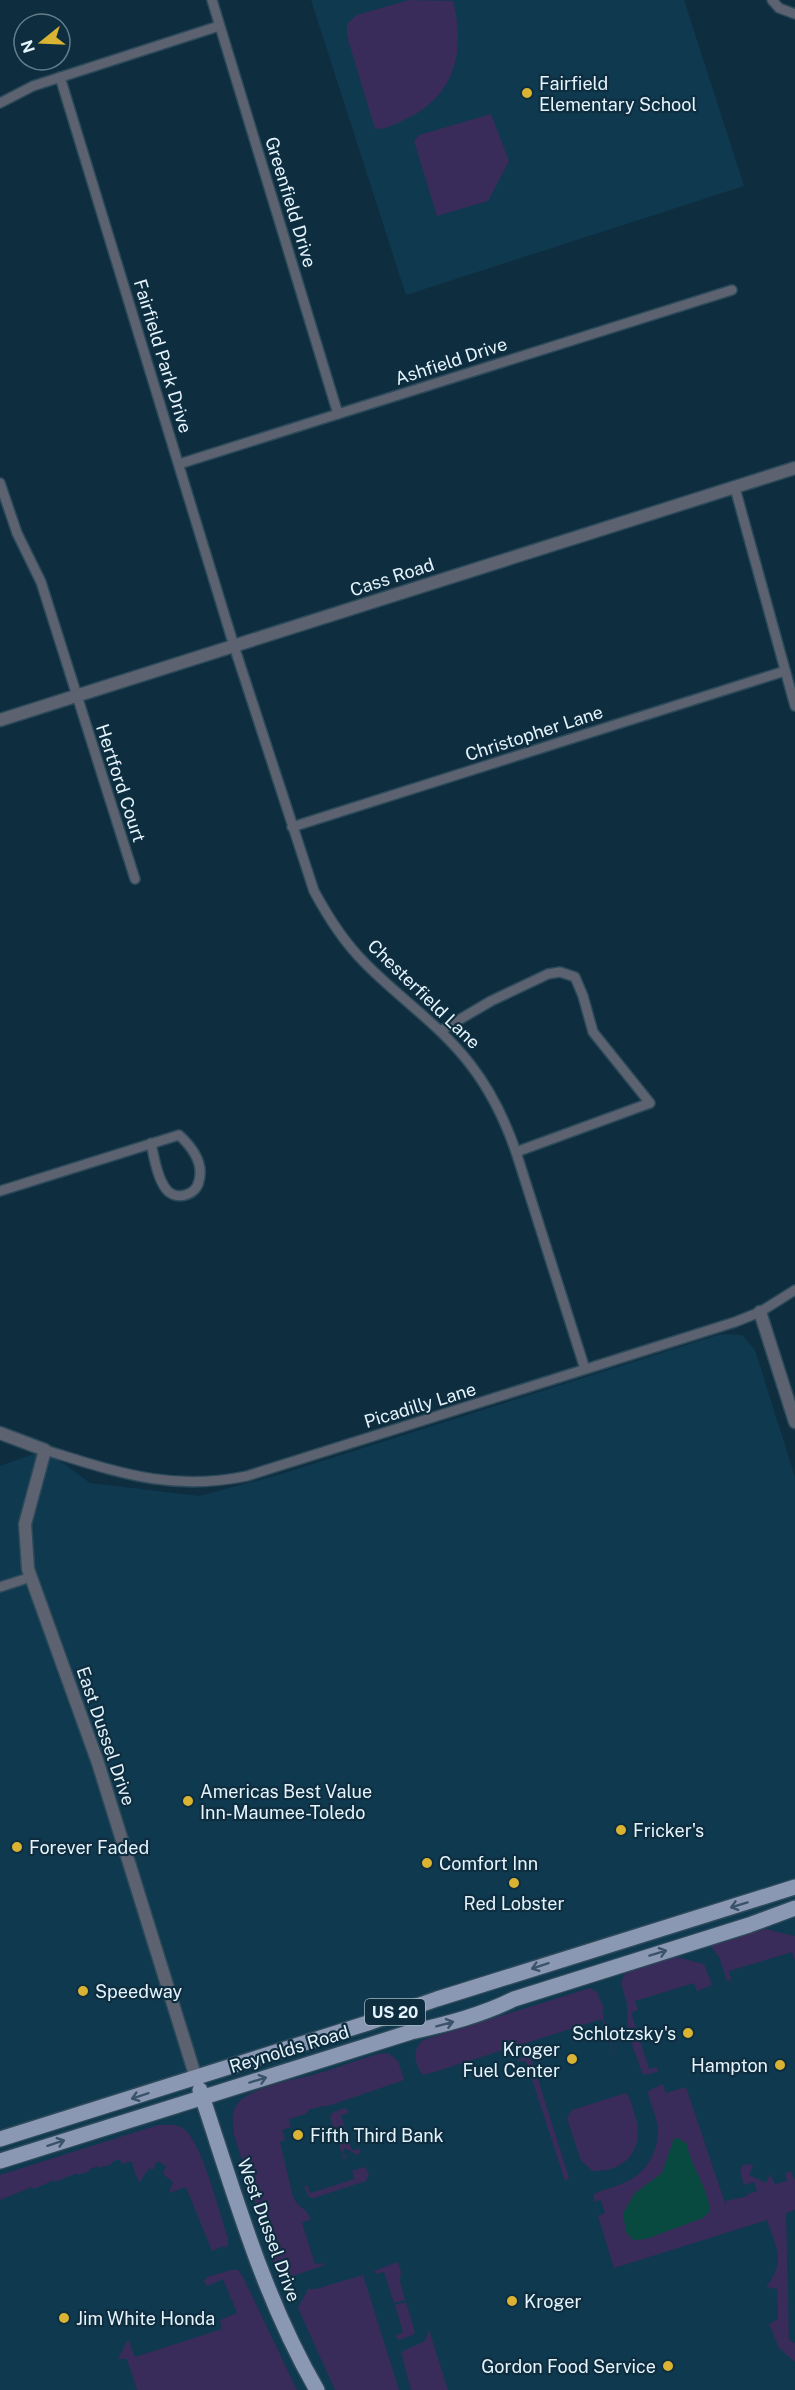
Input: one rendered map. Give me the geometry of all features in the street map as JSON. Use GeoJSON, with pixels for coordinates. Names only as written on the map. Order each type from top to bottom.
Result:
{"type":"FeatureCollection","features":[{"type":"Feature","properties":{"kind":"main road","name":"Reynolds Road"},"geometry":{"type":"LineString","coordinates":[[0,2139],[795,1887]]}},
{"type":"Feature","properties":{"kind":"main road","name":"Reynolds Road"},"geometry":{"type":"LineString","coordinates":[[0,2161],[411,2032],[474,2015],[514,1999],[749,1925],[795,1908]]}},
{"type":"Feature","properties":{"kind":"main road","name":"West Dussel Drive"},"geometry":{"type":"LineString","coordinates":[[196,2078],[261,2272],[296,2354],[317,2390]]}},
{"type":"Feature","properties":{"kind":"street","name":"Greenfield Drive"},"geometry":{"type":"LineString","coordinates":[[212,0],[338,414]]}},
{"type":"Feature","properties":{"kind":"street"},"geometry":{"type":"LineString","coordinates":[[772,0],[782,9],[795,14]]}},
{"type":"Feature","properties":{"kind":"street"},"geometry":{"type":"LineString","coordinates":[[0,103],[33,86],[219,26]]}},
{"type":"Feature","properties":{"kind":"street","name":"Fairfield Park Drive"},"geometry":{"type":"LineString","coordinates":[[60,77],[234,646]]}},
{"type":"Feature","properties":{"kind":"street","name":"Ashfield Drive"},"geometry":{"type":"LineString","coordinates":[[179,464],[732,290]]}},
{"type":"Feature","properties":{"kind":"street","name":"Cass Road"},"geometry":{"type":"LineString","coordinates":[[0,720],[795,468]]}},
{"type":"Feature","properties":{"kind":"street","name":"Hertford Court"},"geometry":{"type":"LineString","coordinates":[[0,483],[16,533],[41,582],[135,879]]}},
{"type":"Feature","properties":{"kind":"street"},"geometry":{"type":"LineString","coordinates":[[735,488],[795,706]]}},
{"type":"Feature","properties":{"kind":"street","name":"Chesterfield Lane"},"geometry":{"type":"LineString","coordinates":[[234,646],[314,891],[330,920],[346,943],[387,984],[440,1031],[468,1062],[483,1081],[506,1123],[585,1369]]}},
{"type":"Feature","properties":{"kind":"street","name":"Christopher Lane"},"geometry":{"type":"LineString","coordinates":[[292,827],[785,671]]}},
{"type":"Feature","properties":{"kind":"street"},"geometry":{"type":"LineString","coordinates":[[440,1031],[491,1001],[548,974],[560,972],[575,977],[584,996],[593,1032],[650,1103],[516,1152]]}},
{"type":"Feature","properties":{"kind":"street"},"geometry":{"type":"LineString","coordinates":[[0,1191],[150,1143],[179,1135],[190,1144],[199,1169],[199,1182],[189,1194],[179,1196],[170,1193],[164,1187],[150,1143]]}},
{"type":"Feature","properties":{"kind":"street","name":"Picadilly Lane"},"geometry":{"type":"LineString","coordinates":[[45,1450],[130,1476],[168,1482],[223,1481],[247,1476],[435,1418],[760,1312],[795,1290]]}},
{"type":"Feature","properties":{"kind":"street"},"geometry":{"type":"LineString","coordinates":[[760,1312],[795,1422]]}},
{"type":"Feature","properties":{"kind":"street"},"geometry":{"type":"LineString","coordinates":[[0,1433],[45,1450]]}},
{"type":"Feature","properties":{"kind":"street","name":"East Dussel Drive"},"geometry":{"type":"LineString","coordinates":[[45,1450],[25,1524],[25,1543],[31,1577],[98,1762],[196,2078]]}},
{"type":"Feature","properties":{"kind":"street"},"geometry":{"type":"LineString","coordinates":[[0,1587],[31,1577]]}},
{"type":"Feature","properties":{"kind":"shaded area","name":"Fairfield Elementary School"},"geometry":{"type":"Polygon","coordinates":[[[311,0],[684,0],[744,186],[406,295],[311,0]]]}},
{"type":"Feature","properties":{"kind":"shaded area"},"geometry":{"type":"Polygon","coordinates":[[[409,0],[453,1],[458,37],[453,70],[446,85],[436,98],[423,109],[395,124],[375,129],[347,36],[347,24],[357,15],[409,0]]]}},
{"type":"Feature","properties":{"kind":"shaded area"},"geometry":{"type":"Polygon","coordinates":[[[491,114],[509,161],[488,201],[437,216],[414,141],[419,135],[491,114]]]}},
{"type":"Feature","properties":{"kind":"shaded area"},"geometry":{"type":"Polygon","coordinates":[[[721,1334],[742,1335],[755,1350],[795,1477],[795,2390],[0,2390],[0,1466],[45,1450],[90,1483],[199,1496],[278,1475],[721,1334]]]}},
{"type":"Feature","properties":{"kind":"shaded area"},"geometry":{"type":"Polygon","coordinates":[[[761,1928],[795,1936],[795,1960],[792,1952],[729,1971],[731,1980],[727,1981],[719,1957],[709,1944],[761,1928]]]}},
{"type":"Feature","properties":{"kind":"shaded area"},"geometry":{"type":"Polygon","coordinates":[[[672,1956],[704,1964],[712,1985],[697,1991],[694,1983],[635,2001],[638,2010],[631,2013],[649,2069],[657,2067],[658,2072],[643,2075],[628,2033],[627,2004],[621,1983],[624,1975],[631,1969],[672,1956]]]}},
{"type":"Feature","properties":{"kind":"shaded area"},"geometry":{"type":"Polygon","coordinates":[[[590,1988],[597,1992],[604,2009],[602,2012],[618,2065],[602,2019],[423,2075],[418,2066],[416,2052],[423,2040],[590,1988]]]}},
{"type":"Feature","properties":{"kind":"shaded area"},"geometry":{"type":"Polygon","coordinates":[[[388,2053],[398,2061],[404,2080],[331,2105],[310,2109],[306,2114],[289,2119],[291,2127],[282,2130],[285,2140],[280,2142],[293,2197],[311,2219],[302,2223],[315,2264],[325,2265],[293,2276],[281,2274],[275,2266],[234,2135],[235,2107],[245,2097],[263,2088],[388,2053]]]}},
{"type":"Feature","properties":{"kind":"shaded area"},"geometry":{"type":"Polygon","coordinates":[[[526,2055],[532,2060],[569,2178],[565,2181],[526,2061],[516,2061],[526,2055]]]}},
{"type":"Feature","properties":{"kind":"shaded area"},"geometry":{"type":"Polygon","coordinates":[[[663,2084],[666,2093],[686,2087],[726,2206],[725,2201],[748,2196],[757,2191],[754,2182],[744,2185],[740,2171],[743,2165],[753,2166],[749,2175],[766,2183],[770,2174],[775,2184],[787,2181],[785,2173],[791,2171],[795,2180],[795,2210],[786,2213],[789,2340],[795,2343],[795,2362],[779,2348],[769,2324],[778,2319],[777,2289],[766,2287],[776,2269],[778,2254],[767,2220],[614,2268],[598,2216],[605,2213],[601,2200],[593,2202],[594,2194],[634,2178],[647,2166],[655,2150],[658,2132],[648,2091],[663,2084]]]}},
{"type":"Feature","properties":{"kind":"shaded area"},"geometry":{"type":"Polygon","coordinates":[[[626,2093],[638,2127],[635,2147],[631,2155],[616,2167],[593,2171],[581,2161],[567,2118],[572,2110],[626,2093]]]}},
{"type":"Feature","properties":{"kind":"shaded area"},"geometry":{"type":"Polygon","coordinates":[[[345,2108],[349,2112],[341,2116],[352,2150],[359,2149],[361,2152],[357,2155],[345,2148],[342,2154],[330,2117],[333,2112],[345,2108]]]}},
{"type":"Feature","properties":{"kind":"shaded area"},"geometry":{"type":"Polygon","coordinates":[[[158,2125],[179,2126],[185,2130],[198,2149],[228,2238],[228,2248],[223,2246],[212,2251],[186,2187],[169,2193],[173,2182],[163,2174],[166,2166],[157,2161],[153,2170],[149,2168],[139,2183],[131,2161],[122,2164],[120,2159],[112,2164],[99,2168],[98,2166],[90,2171],[78,2175],[77,2173],[55,2182],[54,2180],[34,2189],[32,2187],[0,2200],[0,2175],[158,2125]]]}},
{"type":"Feature","properties":{"kind":"shaded area"},"geometry":{"type":"Polygon","coordinates":[[[674,2138],[687,2144],[709,2202],[710,2211],[703,2218],[646,2239],[633,2240],[626,2232],[623,2213],[635,2193],[662,2173],[674,2138]]]}},
{"type":"Feature","properties":{"kind":"shaded area"},"geometry":{"type":"Polygon","coordinates":[[[363,2167],[369,2174],[366,2181],[314,2198],[309,2197],[304,2187],[306,2185],[311,2193],[354,2179],[352,2171],[363,2167]]]}},
{"type":"Feature","properties":{"kind":"shaded area"},"geometry":{"type":"Polygon","coordinates":[[[398,2262],[405,2300],[394,2303],[384,2272],[377,2274],[374,2271],[398,2262]]]}},
{"type":"Feature","properties":{"kind":"shaded area"},"geometry":{"type":"Polygon","coordinates":[[[238,2270],[243,2277],[297,2390],[137,2390],[127,2359],[118,2359],[127,2341],[135,2357],[222,2329],[220,2320],[237,2313],[223,2279],[207,2286],[204,2281],[207,2277],[238,2270]]]}},
{"type":"Feature","properties":{"kind":"shaded area"},"geometry":{"type":"Polygon","coordinates":[[[363,2275],[399,2390],[335,2390],[298,2308],[308,2289],[316,2289],[363,2275]]]}},
{"type":"Feature","properties":{"kind":"shaded area"},"geometry":{"type":"Polygon","coordinates":[[[406,2302],[415,2332],[399,2340],[395,2336],[403,2332],[395,2305],[406,2302]]]}},
{"type":"Feature","properties":{"kind":"shaded area"},"geometry":{"type":"Polygon","coordinates":[[[429,2330],[448,2390],[411,2390],[401,2352],[425,2341],[429,2330]]]}},
{"type":"Feature","properties":{"kind":"place","name":"Fairfield Elementary School"},"geometry":{"type":"Point","coordinates":[527,93]}},
{"type":"Feature","properties":{"kind":"place","name":"Americas Best Value Inn-Maumee-Toledo"},"geometry":{"type":"Point","coordinates":[188,1801]}},
{"type":"Feature","properties":{"kind":"place","name":"Fricker's"},"geometry":{"type":"Point","coordinates":[621,1830]}},
{"type":"Feature","properties":{"kind":"place","name":"Forever Faded"},"geometry":{"type":"Point","coordinates":[17,1847]}},
{"type":"Feature","properties":{"kind":"place","name":"Comfort Inn"},"geometry":{"type":"Point","coordinates":[427,1863]}},
{"type":"Feature","properties":{"kind":"place","name":"Red Lobster"},"geometry":{"type":"Point","coordinates":[514,1883]}},
{"type":"Feature","properties":{"kind":"place","name":"Speedway"},"geometry":{"type":"Point","coordinates":[83,1991]}},
{"type":"Feature","properties":{"kind":"place","name":"Schlotzsky's"},"geometry":{"type":"Point","coordinates":[688,2033]}},
{"type":"Feature","properties":{"kind":"place","name":"Kroger Fuel Center"},"geometry":{"type":"Point","coordinates":[572,2059]}},
{"type":"Feature","properties":{"kind":"place","name":"Hampton"},"geometry":{"type":"Point","coordinates":[780,2065]}},
{"type":"Feature","properties":{"kind":"place","name":"Fifth Third Bank"},"geometry":{"type":"Point","coordinates":[298,2135]}},
{"type":"Feature","properties":{"kind":"place","name":"Kroger"},"geometry":{"type":"Point","coordinates":[512,2301]}},
{"type":"Feature","properties":{"kind":"place","name":"Jim White Honda"},"geometry":{"type":"Point","coordinates":[64,2318]}},
{"type":"Feature","properties":{"kind":"place","name":"Gordon Food Service"},"geometry":{"type":"Point","coordinates":[668,2366]}}]}
